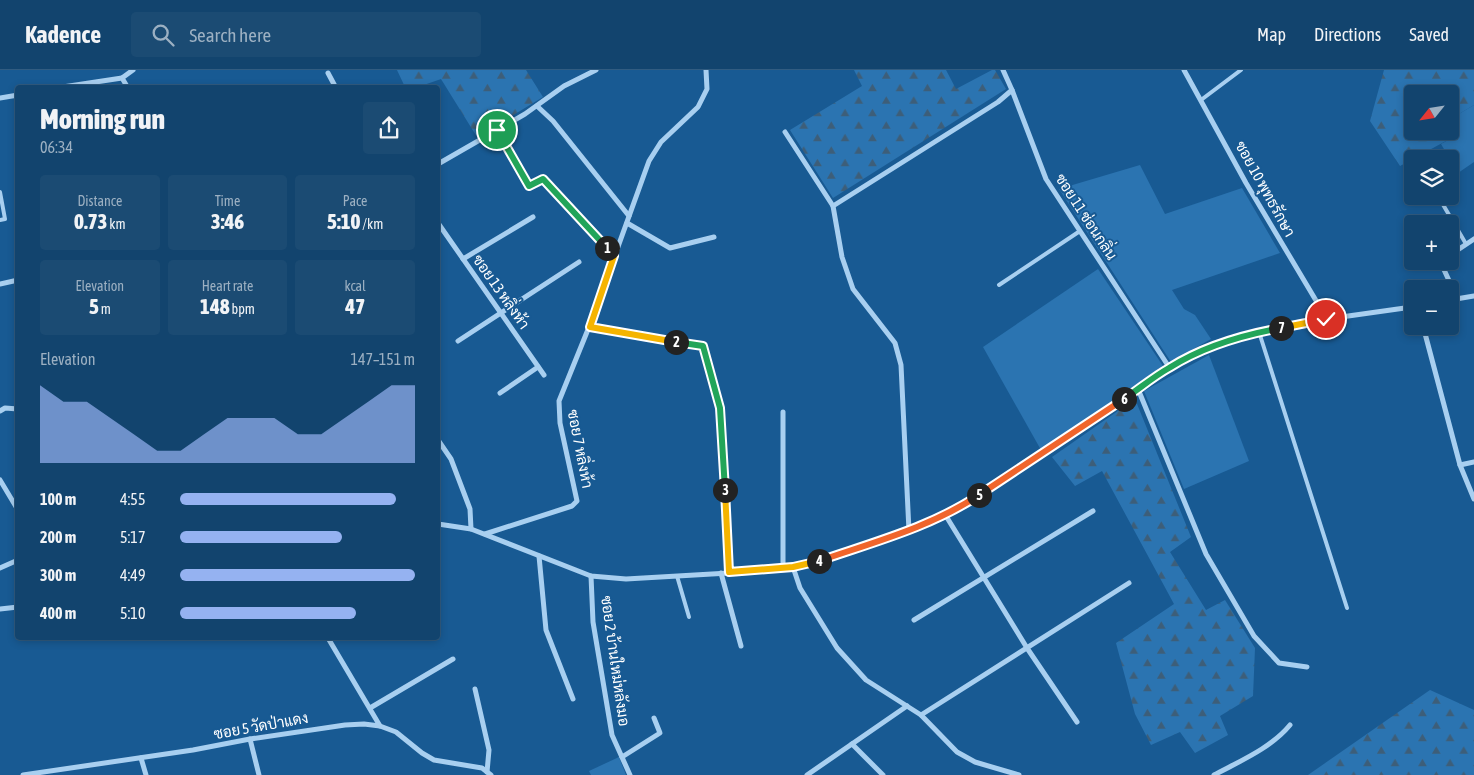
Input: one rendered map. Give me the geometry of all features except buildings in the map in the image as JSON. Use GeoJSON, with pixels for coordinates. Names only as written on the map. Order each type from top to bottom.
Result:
{"type":"FeatureCollection","features":[{"type":"Feature","properties":{"kind":"street"},"geometry":{"type":"LineString","coordinates":[[77,85],[119,78],[133,70]]}},
{"type":"Feature","properties":{"kind":"street"},"geometry":{"type":"LineString","coordinates":[[440,163],[537,106],[564,86],[596,70]]}},
{"type":"Feature","properties":{"kind":"street","name":"ซอย 7 หลิ่งห้า"},"geometry":{"type":"LineString","coordinates":[[484,534],[572,506],[577,501],[560,423],[559,401],[590,327],[649,161],[661,142],[698,107],[707,89],[707,70]]}},
{"type":"Feature","properties":{"kind":"street","name":"ซอย 11 ซ่อนกลิ่น"},"geometry":{"type":"LineString","coordinates":[[1003,70],[1046,179],[1169,367]]}},
{"type":"Feature","properties":{"kind":"street","name":"ซอย 10 พุทธรักษา"},"geometry":{"type":"LineString","coordinates":[[1184,70],[1246,183],[1326,319]]}},
{"type":"Feature","properties":{"kind":"street"},"geometry":{"type":"LineString","coordinates":[[328,73],[334,85]]}},
{"type":"Feature","properties":{"kind":"street"},"geometry":{"type":"LineString","coordinates":[[119,78],[125,85]]}},
{"type":"Feature","properties":{"kind":"street"},"geometry":{"type":"LineString","coordinates":[[833,206],[998,102],[1012,90]]}},
{"type":"Feature","properties":{"kind":"street"},"geometry":{"type":"LineString","coordinates":[[0,98],[15,95]]}},
{"type":"Feature","properties":{"kind":"street"},"geometry":{"type":"LineString","coordinates":[[537,106],[553,120],[629,216]]}},
{"type":"Feature","properties":{"kind":"street"},"geometry":{"type":"LineString","coordinates":[[497,130],[529,186],[543,179],[614,256]]}},
{"type":"Feature","properties":{"kind":"street"},"geometry":{"type":"LineString","coordinates":[[785,132],[833,206],[842,257],[853,289],[895,343],[901,365],[909,531]]}},
{"type":"Feature","properties":{"kind":"street"},"geometry":{"type":"LineString","coordinates":[[463,259],[533,217]]}},
{"type":"Feature","properties":{"kind":"street"},"geometry":{"type":"LineString","coordinates":[[627,223],[670,248],[714,237]]}},
{"type":"Feature","properties":{"kind":"street","name":"ซอย 13 หลิ่งห้า"},"geometry":{"type":"LineString","coordinates":[[440,226],[544,375]]}},
{"type":"Feature","properties":{"kind":"street"},"geometry":{"type":"LineString","coordinates":[[1459,249],[1474,239]]}},
{"type":"Feature","properties":{"kind":"street"},"geometry":{"type":"LineString","coordinates":[[458,341],[579,262]]}},
{"type":"Feature","properties":{"kind":"street"},"geometry":{"type":"LineString","coordinates":[[0,284],[15,281]]}},
{"type":"Feature","properties":{"kind":"street"},"geometry":{"type":"LineString","coordinates":[[1459,298],[1474,296]]}},
{"type":"Feature","properties":{"kind":"street"},"geometry":{"type":"LineString","coordinates":[[440,524],[471,528],[591,576],[626,579],[808,565],[909,531],[946,516],[1169,367],[1214,346],[1259,332],[1326,319],[1404,308]]}},
{"type":"Feature","properties":{"kind":"street"},"geometry":{"type":"LineString","coordinates":[[590,327],[703,346],[720,408],[729,572]]}},
{"type":"Feature","properties":{"kind":"street"},"geometry":{"type":"LineString","coordinates":[[1426,335],[1460,464],[1474,499]]}},
{"type":"Feature","properties":{"kind":"street"},"geometry":{"type":"LineString","coordinates":[[500,393],[538,367]]}},
{"type":"Feature","properties":{"kind":"street"},"geometry":{"type":"LineString","coordinates":[[1138,389],[1206,554],[1254,636],[1279,663],[1307,667]]}},
{"type":"Feature","properties":{"kind":"street"},"geometry":{"type":"LineString","coordinates":[[0,411],[5,408],[15,409]]}},
{"type":"Feature","properties":{"kind":"street"},"geometry":{"type":"LineString","coordinates":[[783,412],[783,568]]}},
{"type":"Feature","properties":{"kind":"street"},"geometry":{"type":"LineString","coordinates":[[440,443],[451,459],[470,509],[471,528]]}},
{"type":"Feature","properties":{"kind":"street"},"geometry":{"type":"LineString","coordinates":[[1460,464],[1474,462]]}},
{"type":"Feature","properties":{"kind":"street"},"geometry":{"type":"LineString","coordinates":[[0,480],[15,505]]}},
{"type":"Feature","properties":{"kind":"street"},"geometry":{"type":"LineString","coordinates":[[914,620],[1093,511]]}},
{"type":"Feature","properties":{"kind":"street"},"geometry":{"type":"LineString","coordinates":[[946,516],[1027,648],[1077,722]]}},
{"type":"Feature","properties":{"kind":"street"},"geometry":{"type":"LineString","coordinates":[[539,556],[546,630],[573,699]]}},
{"type":"Feature","properties":{"kind":"street"},"geometry":{"type":"LineString","coordinates":[[0,568],[15,561]]}},
{"type":"Feature","properties":{"kind":"street"},"geometry":{"type":"LineString","coordinates":[[793,567],[800,588],[837,648],[866,680],[921,715],[957,752],[975,762],[1019,775]]}},
{"type":"Feature","properties":{"kind":"street"},"geometry":{"type":"LineString","coordinates":[[721,573],[741,646]]}},
{"type":"Feature","properties":{"kind":"street","name":"ซอย 2 บ้านใหม่หลังมอ"},"geometry":{"type":"LineString","coordinates":[[591,576],[593,622],[612,735],[630,775]]}},
{"type":"Feature","properties":{"kind":"street"},"geometry":{"type":"LineString","coordinates":[[921,715],[1128,583]]}},
{"type":"Feature","properties":{"kind":"street"},"geometry":{"type":"LineString","coordinates":[[0,609],[15,607]]}},
{"type":"Feature","properties":{"kind":"street"},"geometry":{"type":"LineString","coordinates":[[329,640],[380,726]]}},
{"type":"Feature","properties":{"kind":"street"},"geometry":{"type":"LineString","coordinates":[[370,708],[454,659]]}},
{"type":"Feature","properties":{"kind":"street"},"geometry":{"type":"LineString","coordinates":[[475,689],[489,750],[489,774]]}},
{"type":"Feature","properties":{"kind":"street"},"geometry":{"type":"LineString","coordinates":[[806,775],[907,706]]}},
{"type":"Feature","properties":{"kind":"street"},"geometry":{"type":"LineString","coordinates":[[622,757],[660,734],[654,718]]}},
{"type":"Feature","properties":{"kind":"street","name":"ซอย 5 วัดป่าแดง"},"geometry":{"type":"LineString","coordinates":[[23,775],[193,750],[250,739],[364,724],[380,726],[396,732],[422,754],[434,760],[482,768],[489,774]]}},
{"type":"Feature","properties":{"kind":"street"},"geometry":{"type":"LineString","coordinates":[[1214,775],[1267,746],[1282,736],[1290,726]]}},
{"type":"Feature","properties":{"kind":"street"},"geometry":{"type":"LineString","coordinates":[[250,739],[259,775]]}},
{"type":"Feature","properties":{"kind":"street"},"geometry":{"type":"LineString","coordinates":[[852,744],[882,775]]}},
{"type":"Feature","properties":{"kind":"street"},"geometry":{"type":"LineString","coordinates":[[141,758],[146,775]]}},
{"type":"Feature","properties":{"kind":"lane"},"geometry":{"type":"LineString","coordinates":[[1201,100],[1241,70]]}},
{"type":"Feature","properties":{"kind":"lane"},"geometry":{"type":"LineString","coordinates":[[0,192],[5,219],[0,220]]}},
{"type":"Feature","properties":{"kind":"lane"},"geometry":{"type":"LineString","coordinates":[[1443,205],[1466,244]]}},
{"type":"Feature","properties":{"kind":"lane"},"geometry":{"type":"LineString","coordinates":[[999,285],[1080,232]]}},
{"type":"Feature","properties":{"kind":"lane"},"geometry":{"type":"LineString","coordinates":[[1259,332],[1347,608]]}},
{"type":"Feature","properties":{"kind":"lane"},"geometry":{"type":"LineString","coordinates":[[677,576],[689,617]]}},
{"type":"Feature","properties":{"kind":"green space"},"geometry":{"type":"Polygon","coordinates":[[[397,70],[526,70],[543,97],[477,137],[441,79],[424,85],[404,85],[397,70]]]}},
{"type":"Feature","properties":{"kind":"green space"},"geometry":{"type":"Polygon","coordinates":[[[854,70],[946,70],[956,89],[995,70],[1006,89],[833,198],[790,130],[862,86],[854,70]]]}},
{"type":"Feature","properties":{"kind":"green space"},"geometry":{"type":"Polygon","coordinates":[[[1384,70],[1474,70],[1474,105],[1459,114],[1459,85],[1404,85],[1404,140],[1448,140],[1429,150],[1404,150],[1404,164],[1400,166],[1370,121],[1384,70]]]}},
{"type":"Feature","properties":{"kind":"green space"},"geometry":{"type":"Polygon","coordinates":[[[1474,105],[1474,162],[1459,172],[1459,150],[1445,150],[1441,144],[1448,140],[1459,140],[1459,114],[1474,105]]]}},
{"type":"Feature","properties":{"kind":"green space"},"geometry":{"type":"Polygon","coordinates":[[[1140,165],[1165,214],[1242,188],[1280,253],[1172,290],[1184,309],[1195,315],[1211,339],[1171,362],[1059,189],[1140,165]]]}},
{"type":"Feature","properties":{"kind":"green space"},"geometry":{"type":"Polygon","coordinates":[[[1098,269],[1163,366],[1041,450],[983,347],[1098,269]]]}},
{"type":"Feature","properties":{"kind":"green space"},"geometry":{"type":"Polygon","coordinates":[[[1209,355],[1249,461],[1184,489],[1144,391],[1209,355]]]}},
{"type":"Feature","properties":{"kind":"green space"},"geometry":{"type":"Polygon","coordinates":[[[1135,399],[1191,537],[1170,552],[1206,610],[1225,600],[1255,648],[1253,696],[1220,716],[1228,735],[1195,753],[1180,732],[1151,745],[1135,714],[1116,643],[1174,604],[1102,471],[1075,486],[1052,457],[1135,399]]]}},
{"type":"Feature","properties":{"kind":"green space"},"geometry":{"type":"Polygon","coordinates":[[[1430,690],[1474,710],[1474,775],[1308,775],[1430,690]]]}},
{"type":"Feature","properties":{"kind":"green space"},"geometry":{"type":"Polygon","coordinates":[[[619,757],[626,775],[591,775],[589,771],[619,757]]]}},
{"type":"Feature","properties":{"kind":"route"},"geometry":{"type":"LineString","coordinates":[[497,130],[529,186],[543,179],[614,256],[590,327],[703,346],[720,408],[729,572],[808,565],[909,531],[946,516],[1052,447],[1169,367],[1214,346],[1259,332],[1326,319]]}}]}
